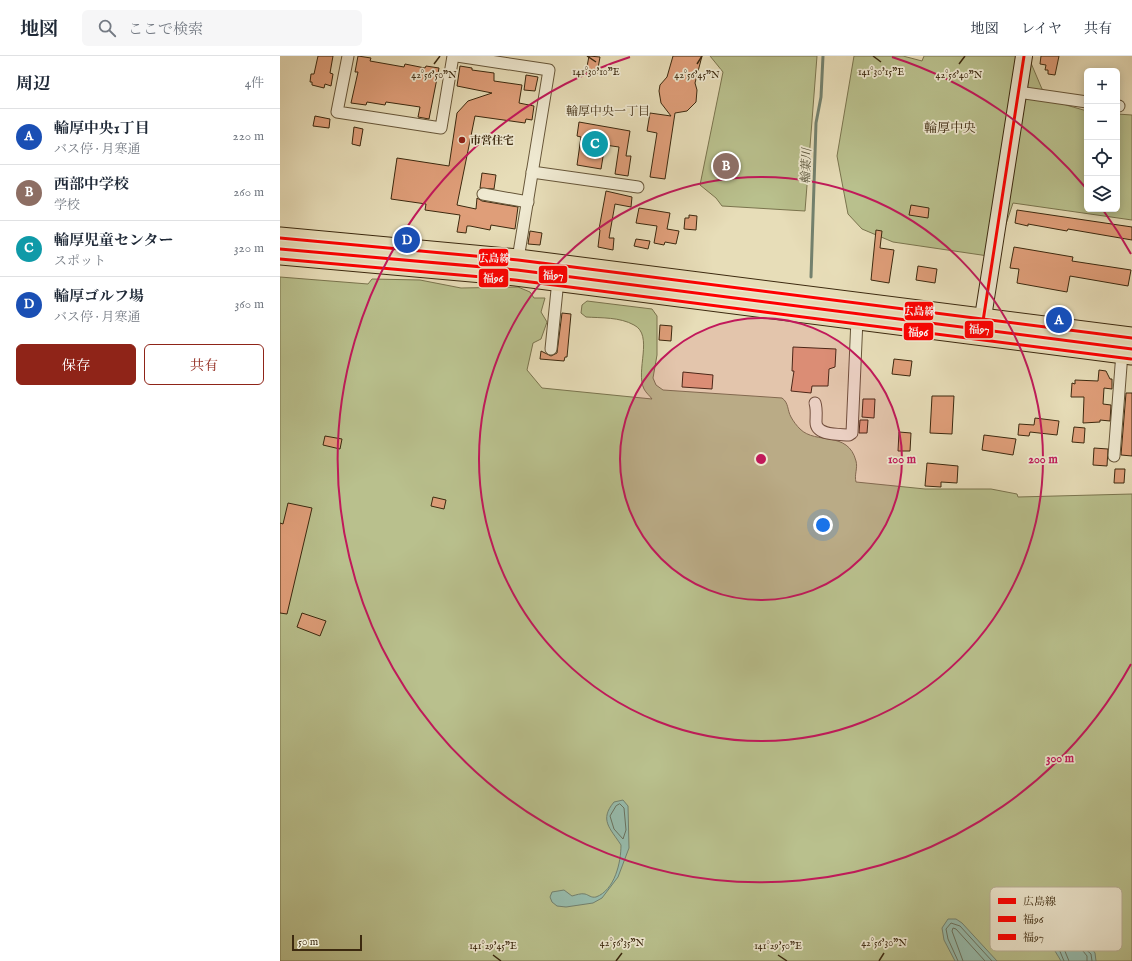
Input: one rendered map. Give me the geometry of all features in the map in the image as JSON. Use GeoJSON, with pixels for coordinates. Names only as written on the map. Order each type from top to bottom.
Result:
{"type":"FeatureCollection","features":[{"type":"Feature","properties":{"kind":"highway"},"geometry":{"type":"LineString","coordinates":[[280,238],[982,326],[1128,348]]}},
{"type":"Feature","properties":{"kind":"highway"},"geometry":{"type":"LineString","coordinates":[[280,254],[517,268],[558,280],[857,319],[982,326]]}},
{"type":"Feature","properties":{"kind":"street"},"geometry":{"type":"LineString","coordinates":[[348,56],[337,112],[441,128],[453,56]]}},
{"type":"Feature","properties":{"kind":"street"},"geometry":{"type":"LineString","coordinates":[[457,56],[513,60],[549,70],[517,268]]}},
{"type":"Feature","properties":{"kind":"street"},"geometry":{"type":"LineString","coordinates":[[982,326],[1024,56]]}},
{"type":"Feature","properties":{"kind":"street"},"geometry":{"type":"LineString","coordinates":[[1018,92],[1084,102]]}},
{"type":"Feature","properties":{"kind":"street"},"geometry":{"type":"LineString","coordinates":[[532,172],[638,187]]}},
{"type":"Feature","properties":{"kind":"street"},"geometry":{"type":"LineString","coordinates":[[483,194],[528,202]]}},
{"type":"Feature","properties":{"kind":"street"},"geometry":{"type":"LineString","coordinates":[[551,349],[558,280]]}},
{"type":"Feature","properties":{"kind":"street"},"geometry":{"type":"LineString","coordinates":[[815,403],[816,427],[819,430],[823,432],[849,435],[852,433],[857,319]]}},
{"type":"Feature","properties":{"kind":"street"},"geometry":{"type":"LineString","coordinates":[[1114,456],[1128,348]]}},
{"type":"Feature","properties":{"kind":"green space"},"geometry":{"type":"Polygon","coordinates":[[[710,56],[817,56],[805,211],[722,206],[716,198],[700,185],[723,72],[710,56]]]}},
{"type":"Feature","properties":{"kind":"green space"},"geometry":{"type":"Polygon","coordinates":[[[854,56],[903,56],[922,61],[924,56],[1028,56],[1042,89],[1066,105],[1084,110],[1084,212],[1120,212],[1120,114],[1132,115],[1132,220],[1013,203],[995,257],[893,242],[862,229],[848,214],[837,156],[854,56]]]}},
{"type":"Feature","properties":{"kind":"green space"},"geometry":{"type":"Polygon","coordinates":[[[280,277],[368,284],[372,279],[420,280],[461,288],[518,287],[530,292],[534,298],[545,298],[541,312],[547,322],[541,339],[533,343],[527,370],[542,388],[652,399],[644,389],[642,381],[641,373],[644,345],[640,330],[629,322],[610,318],[586,317],[581,313],[582,305],[587,301],[652,309],[657,316],[657,355],[653,378],[656,385],[663,390],[782,398],[787,404],[792,419],[800,429],[807,434],[839,441],[852,451],[856,461],[856,482],[925,489],[991,489],[1017,494],[1018,497],[1132,494],[1132,961],[280,961],[280,277]]]}},
{"type":"Feature","properties":{"kind":"water"},"geometry":{"type":"Polygon","coordinates":[[[623,800],[628,806],[629,848],[618,877],[602,898],[593,903],[566,907],[557,906],[552,902],[550,897],[552,892],[564,890],[572,896],[586,894],[591,897],[596,897],[603,893],[612,882],[616,875],[620,859],[621,845],[610,829],[607,814],[614,802],[623,800]]]}},
{"type":"Feature","properties":{"kind":"water"},"geometry":{"type":"Polygon","coordinates":[[[948,919],[956,919],[962,923],[997,961],[955,961],[944,940],[942,928],[948,919]]]}},
{"type":"Feature","properties":{"kind":"water"},"geometry":{"type":"Polygon","coordinates":[[[1055,951],[1094,951],[1096,961],[1061,961],[1055,951]]]}},
{"type":"Feature","properties":{"kind":"building"},"geometry":{"type":"Polygon","coordinates":[[[318,56],[333,56],[330,73],[333,74],[331,86],[325,84],[324,88],[312,85],[312,82],[310,82],[311,74],[314,74],[318,56]]]}},
{"type":"Feature","properties":{"kind":"building"},"geometry":{"type":"Polygon","coordinates":[[[358,56],[371,58],[370,61],[404,67],[405,64],[425,68],[426,66],[439,68],[429,119],[418,117],[420,107],[386,102],[385,105],[367,102],[366,105],[351,103],[358,72],[355,72],[358,56]]]}},
{"type":"Feature","properties":{"kind":"building"},"geometry":{"type":"Polygon","coordinates":[[[589,56],[600,57],[597,74],[586,72],[589,56]]]}},
{"type":"Feature","properties":{"kind":"building"},"geometry":{"type":"Polygon","coordinates":[[[673,56],[702,56],[695,83],[697,90],[696,102],[687,111],[675,113],[665,179],[650,177],[657,133],[647,131],[650,113],[671,116],[661,103],[659,91],[660,85],[667,77],[673,56]]]}},
{"type":"Feature","properties":{"kind":"building"},"geometry":{"type":"Polygon","coordinates":[[[1041,56],[1059,56],[1055,75],[1048,74],[1048,70],[1045,70],[1046,65],[1040,64],[1041,56]]]}},
{"type":"Feature","properties":{"kind":"building"},"geometry":{"type":"Polygon","coordinates":[[[460,66],[472,68],[472,70],[494,73],[494,81],[522,85],[519,103],[534,106],[532,120],[526,119],[525,123],[475,116],[457,205],[476,209],[477,198],[482,201],[518,207],[515,229],[491,225],[490,230],[467,226],[466,233],[457,232],[460,215],[425,210],[426,204],[391,199],[397,158],[449,166],[457,113],[468,101],[492,93],[457,86],[460,66]]]}},
{"type":"Feature","properties":{"kind":"building"},"geometry":{"type":"Polygon","coordinates":[[[526,75],[538,77],[535,91],[524,90],[526,75]]]}},
{"type":"Feature","properties":{"kind":"building"},"geometry":{"type":"Polygon","coordinates":[[[315,116],[330,119],[329,128],[313,126],[315,116]]]}},
{"type":"Feature","properties":{"kind":"building"},"geometry":{"type":"Polygon","coordinates":[[[579,122],[630,131],[626,156],[631,156],[628,176],[615,174],[619,147],[605,145],[601,169],[577,165],[581,137],[577,136],[579,122]]]}},
{"type":"Feature","properties":{"kind":"building"},"geometry":{"type":"Polygon","coordinates":[[[354,127],[363,129],[360,146],[352,144],[354,127]]]}},
{"type":"Feature","properties":{"kind":"building"},"geometry":{"type":"Polygon","coordinates":[[[482,173],[496,175],[494,189],[480,188],[482,173]]]}},
{"type":"Feature","properties":{"kind":"building"},"geometry":{"type":"Polygon","coordinates":[[[606,191],[632,197],[631,207],[615,204],[609,238],[614,238],[613,250],[598,247],[599,229],[606,191]]]}},
{"type":"Feature","properties":{"kind":"building"},"geometry":{"type":"Polygon","coordinates":[[[911,205],[929,208],[928,218],[909,215],[911,205]]]}},
{"type":"Feature","properties":{"kind":"building"},"geometry":{"type":"Polygon","coordinates":[[[639,208],[670,213],[667,229],[679,231],[676,244],[665,242],[664,245],[654,243],[657,226],[636,223],[639,208]]]}},
{"type":"Feature","properties":{"kind":"building"},"geometry":{"type":"Polygon","coordinates":[[[1017,210],[1132,227],[1132,240],[1068,229],[1067,231],[1015,223],[1017,210]]]}},
{"type":"Feature","properties":{"kind":"building"},"geometry":{"type":"Polygon","coordinates":[[[689,215],[697,216],[696,230],[684,229],[685,218],[689,218],[689,215]]]}},
{"type":"Feature","properties":{"kind":"building"},"geometry":{"type":"Polygon","coordinates":[[[876,230],[882,231],[880,248],[894,250],[889,283],[871,280],[876,230]]]}},
{"type":"Feature","properties":{"kind":"building"},"geometry":{"type":"Polygon","coordinates":[[[530,231],[542,233],[540,245],[528,244],[530,231]]]}},
{"type":"Feature","properties":{"kind":"building"},"geometry":{"type":"Polygon","coordinates":[[[636,239],[650,241],[648,249],[634,246],[636,239]]]}},
{"type":"Feature","properties":{"kind":"building"},"geometry":{"type":"Polygon","coordinates":[[[1014,247],[1073,257],[1072,261],[1131,270],[1128,286],[1070,276],[1067,292],[1017,283],[1019,269],[1010,268],[1014,247]]]}},
{"type":"Feature","properties":{"kind":"building"},"geometry":{"type":"Polygon","coordinates":[[[918,266],[937,269],[935,283],[916,280],[918,266]]]}},
{"type":"Feature","properties":{"kind":"building"},"geometry":{"type":"Polygon","coordinates":[[[562,313],[571,314],[567,357],[565,357],[564,361],[540,359],[541,351],[551,356],[557,353],[562,313]]]}},
{"type":"Feature","properties":{"kind":"building"},"geometry":{"type":"Polygon","coordinates":[[[660,325],[672,326],[671,341],[659,340],[660,325]]]}},
{"type":"Feature","properties":{"kind":"building"},"geometry":{"type":"Polygon","coordinates":[[[793,347],[836,349],[835,367],[829,369],[828,386],[812,386],[811,393],[791,391],[794,371],[792,371],[793,347]]]}},
{"type":"Feature","properties":{"kind":"building"},"geometry":{"type":"Polygon","coordinates":[[[894,359],[912,361],[910,376],[892,374],[894,359]]]}},
{"type":"Feature","properties":{"kind":"building"},"geometry":{"type":"Polygon","coordinates":[[[1099,370],[1106,371],[1110,379],[1112,379],[1112,389],[1104,388],[1103,404],[1111,405],[1110,421],[1100,420],[1100,422],[1083,423],[1084,397],[1071,397],[1072,383],[1075,384],[1075,380],[1098,381],[1099,370]]]}},
{"type":"Feature","properties":{"kind":"building"},"geometry":{"type":"Polygon","coordinates":[[[683,372],[713,375],[712,389],[682,387],[683,372]]]}},
{"type":"Feature","properties":{"kind":"building"},"geometry":{"type":"Polygon","coordinates":[[[1126,393],[1132,393],[1132,456],[1121,455],[1126,393]]]}},
{"type":"Feature","properties":{"kind":"building"},"geometry":{"type":"Polygon","coordinates":[[[932,396],[954,396],[952,434],[930,433],[932,396]]]}},
{"type":"Feature","properties":{"kind":"building"},"geometry":{"type":"Polygon","coordinates":[[[863,399],[875,399],[874,418],[862,417],[863,399]]]}},
{"type":"Feature","properties":{"kind":"building"},"geometry":{"type":"Polygon","coordinates":[[[1035,418],[1059,421],[1057,435],[1030,432],[1029,436],[1018,435],[1019,424],[1034,425],[1035,418]]]}},
{"type":"Feature","properties":{"kind":"building"},"geometry":{"type":"Polygon","coordinates":[[[860,420],[868,420],[867,433],[859,433],[860,420]]]}},
{"type":"Feature","properties":{"kind":"building"},"geometry":{"type":"Polygon","coordinates":[[[1074,427],[1085,428],[1084,443],[1072,442],[1074,427]]]}},
{"type":"Feature","properties":{"kind":"building"},"geometry":{"type":"Polygon","coordinates":[[[899,432],[911,433],[910,451],[898,451],[899,432]]]}},
{"type":"Feature","properties":{"kind":"building"},"geometry":{"type":"Polygon","coordinates":[[[984,435],[1016,439],[1013,455],[982,450],[984,435]]]}},
{"type":"Feature","properties":{"kind":"building"},"geometry":{"type":"Polygon","coordinates":[[[325,436],[342,439],[340,449],[323,445],[325,436]]]}},
{"type":"Feature","properties":{"kind":"building"},"geometry":{"type":"Polygon","coordinates":[[[1094,448],[1108,449],[1107,466],[1093,465],[1094,448]]]}},
{"type":"Feature","properties":{"kind":"building"},"geometry":{"type":"Polygon","coordinates":[[[927,463],[958,466],[957,483],[941,482],[941,487],[925,486],[927,463]]]}},
{"type":"Feature","properties":{"kind":"building"},"geometry":{"type":"Polygon","coordinates":[[[1115,469],[1125,469],[1124,483],[1114,483],[1115,469]]]}},
{"type":"Feature","properties":{"kind":"building"},"geometry":{"type":"Polygon","coordinates":[[[433,497],[446,500],[444,509],[431,506],[433,497]]]}},
{"type":"Feature","properties":{"kind":"building"},"geometry":{"type":"Polygon","coordinates":[[[288,503],[312,508],[287,614],[280,613],[280,523],[283,524],[288,503]]]}},
{"type":"Feature","properties":{"kind":"building"},"geometry":{"type":"Polygon","coordinates":[[[302,613],[326,621],[320,636],[297,627],[302,613]]]}},
{"type":"Feature","properties":{"kind":"waterway","name":"輪葉川"},"geometry":{"type":"LineString","coordinates":[[811,277],[816,123],[821,97],[823,56]]}},
{"type":"Feature","properties":{"kind":"transit line","name":"広島線"},"geometry":{"type":"LineString","coordinates":[[981,334],[1024,56]]}},
{"type":"Feature","properties":{"kind":"transit line","name":"広島線"},"geometry":{"type":"LineString","coordinates":[[280,238],[518,260],[1132,338]]}},
{"type":"Feature","properties":{"kind":"transit line","name":"福97"},"geometry":{"type":"LineString","coordinates":[[280,249],[517,270],[1132,349]]}},
{"type":"Feature","properties":{"kind":"transit line","name":"福96"},"geometry":{"type":"LineString","coordinates":[[280,259],[515,280],[1131,359]]}},
{"type":"Feature","properties":{"kind":"place","name":"市営住宅"},"geometry":{"type":"Point","coordinates":[462,140]}},
{"type":"Feature","properties":{"kind":"place","name":"輪厚児童センター"},"geometry":{"type":"Point","coordinates":[595,144]}},
{"type":"Feature","properties":{"kind":"place","name":"西部中学校"},"geometry":{"type":"Point","coordinates":[726,166]}},
{"type":"Feature","properties":{"kind":"place","name":"輪厚ゴルフ場"},"geometry":{"type":"Point","coordinates":[407,240]}},
{"type":"Feature","properties":{"kind":"place","name":"輪厚中央1丁目"},"geometry":{"type":"Point","coordinates":[1059,320]}},
{"type":"Feature","properties":{"kind":"district","name":"輪厚中央一丁目"},"geometry":{"type":"Point","coordinates":[608,111]}},
{"type":"Feature","properties":{"kind":"district","name":"輪厚中央"},"geometry":{"type":"Point","coordinates":[950,127]}}]}
